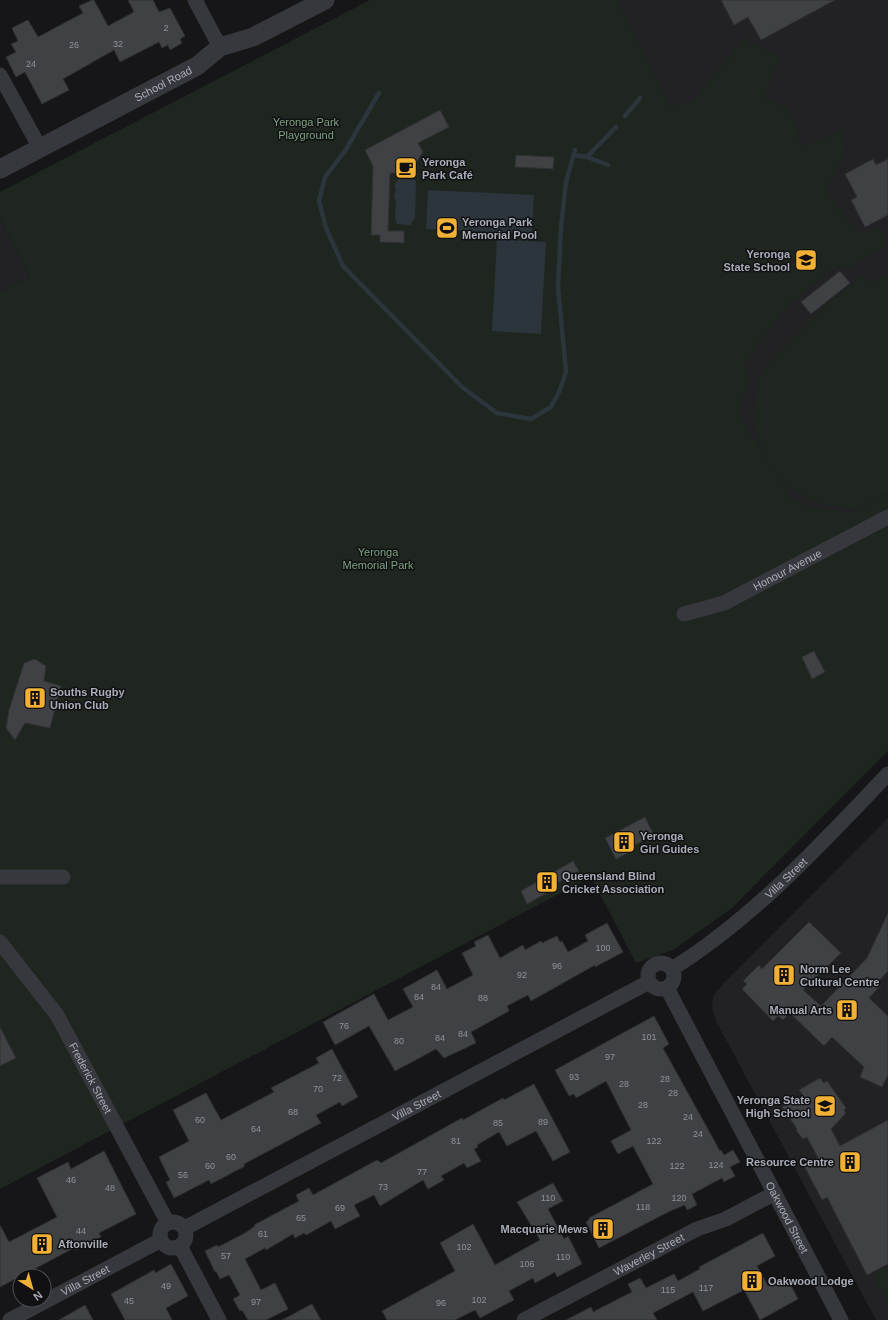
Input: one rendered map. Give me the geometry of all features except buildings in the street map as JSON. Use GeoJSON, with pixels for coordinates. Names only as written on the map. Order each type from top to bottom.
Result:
{"type":"FeatureCollection","features":[{"type":"Feature","properties":{"kind":"street"},"geometry":{"type":"LineString","coordinates":[[195,0],[220,47]]}},
{"type":"Feature","properties":{"kind":"street","name":"School Road"},"geometry":{"type":"LineString","coordinates":[[0,169],[197,66],[220,47],[253,37],[325,0]]}},
{"type":"Feature","properties":{"kind":"street"},"geometry":{"type":"LineString","coordinates":[[0,75],[40,148]]}},
{"type":"Feature","properties":{"kind":"street","name":"Honour Avenue"},"geometry":{"type":"LineString","coordinates":[[684,614],[724,603],[888,517]]}},
{"type":"Feature","properties":{"kind":"street","name":"Villa Street"},"geometry":{"type":"LineString","coordinates":[[672,969],[752,910],[798,868],[888,774]]}},
{"type":"Feature","properties":{"kind":"street"},"geometry":{"type":"LineString","coordinates":[[0,876],[63,877]]}},
{"type":"Feature","properties":{"kind":"street","name":"Frederick Street"},"geometry":{"type":"LineString","coordinates":[[0,942],[57,1015],[168,1223]]}},
{"type":"Feature","properties":{"kind":"street"},"geometry":{"type":"LineString","coordinates":[[661,963],[672,969],[673,981],[667,988],[659,989],[649,982],[648,973],[652,966],[661,963]]}},
{"type":"Feature","properties":{"kind":"street","name":"Villa Street"},"geometry":{"type":"LineString","coordinates":[[185,1228],[649,982]]}},
{"type":"Feature","properties":{"kind":"street","name":"Oakwood Street"},"geometry":{"type":"LineString","coordinates":[[667,988],[841,1320]]}},
{"type":"Feature","properties":{"kind":"street","name":"Waverley Street"},"geometry":{"type":"LineString","coordinates":[[524,1320],[697,1229],[726,1219],[775,1193]]}},
{"type":"Feature","properties":{"kind":"street"},"geometry":{"type":"LineString","coordinates":[[175,1222],[185,1228],[186,1240],[180,1246],[169,1248],[161,1240],[162,1228],[168,1223],[175,1222]]}},
{"type":"Feature","properties":{"kind":"street","name":"Villa Street"},"geometry":{"type":"LineString","coordinates":[[10,1320],[161,1240]]}},
{"type":"Feature","properties":{"kind":"street"},"geometry":{"type":"LineString","coordinates":[[180,1246],[219,1320]]}},
{"type":"Feature","properties":{"kind":"shaded area","name":"Yeronga State School"},"geometry":{"type":"Polygon","coordinates":[[[593,0],[888,0],[888,493],[796,541],[682,320],[593,0]]]}},
{"type":"Feature","properties":{"kind":"shaded area"},"geometry":{"type":"Polygon","coordinates":[[[398,179],[415,180],[416,182],[415,218],[410,225],[397,224],[395,219],[396,201],[394,195],[396,190],[394,187],[398,179]]]}},
{"type":"Feature","properties":{"kind":"shaded area"},"geometry":{"type":"Polygon","coordinates":[[[428,190],[534,195],[532,234],[426,229],[428,190]]]}},
{"type":"Feature","properties":{"kind":"shaded area"},"geometry":{"type":"Polygon","coordinates":[[[0,219],[30,276],[0,292],[0,219]]]}},
{"type":"Feature","properties":{"kind":"shaded area"},"geometry":{"type":"Polygon","coordinates":[[[497,239],[546,242],[541,334],[492,331],[497,239]]]}},
{"type":"Feature","properties":{"kind":"shaded area","name":"Yeronga State High School"},"geometry":{"type":"Polygon","coordinates":[[[888,818],[888,1320],[876,1320],[716,1021],[712,1008],[713,996],[724,983],[888,818]]]}},
{"type":"Feature","properties":{"kind":"green space","name":"Yeronga Memorial Park"},"geometry":{"type":"Polygon","coordinates":[[[370,0],[618,0],[670,105],[691,103],[745,37],[779,58],[764,98],[788,107],[803,147],[843,129],[845,155],[825,191],[858,232],[882,229],[886,246],[848,268],[833,268],[787,307],[744,363],[750,382],[738,413],[766,458],[758,440],[753,417],[758,379],[775,356],[827,304],[863,275],[870,283],[888,275],[888,492],[856,509],[816,503],[786,487],[773,469],[791,499],[817,508],[851,512],[888,493],[888,751],[732,908],[673,950],[636,963],[591,877],[0,1189],[0,292],[30,276],[0,219],[0,192],[370,0]]]}},
{"type":"Feature","properties":{"kind":"green space"},"geometry":{"type":"Polygon","coordinates":[[[888,1267],[888,1304],[873,1275],[888,1267]]]}},
{"type":"Feature","properties":{"kind":"waterway"},"geometry":{"type":"LineString","coordinates":[[379,93],[345,151],[325,177],[319,201],[326,228],[343,266],[462,387],[497,413],[531,419],[551,407],[560,390],[566,372],[558,287],[561,227],[566,182],[575,150]]}},
{"type":"Feature","properties":{"kind":"waterway"},"geometry":{"type":"LineString","coordinates":[[625,116],[640,98]]}},
{"type":"Feature","properties":{"kind":"waterway"},"geometry":{"type":"LineString","coordinates":[[587,157],[616,127]]}},
{"type":"Feature","properties":{"kind":"waterway"},"geometry":{"type":"LineString","coordinates":[[573,155],[587,157],[608,165]]}},
{"type":"Feature","properties":{"kind":"place","name":"Yeronga Park Café"},"geometry":{"type":"Point","coordinates":[406,168]}},
{"type":"Feature","properties":{"kind":"place","name":"Yeronga Park Memorial Pool"},"geometry":{"type":"Point","coordinates":[447,228]}},
{"type":"Feature","properties":{"kind":"place","name":"Yeronga State School"},"geometry":{"type":"Point","coordinates":[806,260]}},
{"type":"Feature","properties":{"kind":"place","name":"Souths Rugby Union Club"},"geometry":{"type":"Point","coordinates":[35,698]}},
{"type":"Feature","properties":{"kind":"place","name":"Yeronga Girl Guides"},"geometry":{"type":"Point","coordinates":[624,842]}},
{"type":"Feature","properties":{"kind":"place","name":"Queensland Blind Cricket Association"},"geometry":{"type":"Point","coordinates":[547,882]}},
{"type":"Feature","properties":{"kind":"place","name":"Norm Lee Cultural Centre"},"geometry":{"type":"Point","coordinates":[784,975]}},
{"type":"Feature","properties":{"kind":"place","name":"Manual Arts"},"geometry":{"type":"Point","coordinates":[847,1010]}},
{"type":"Feature","properties":{"kind":"place","name":"Yeronga State High School"},"geometry":{"type":"Point","coordinates":[825,1106]}},
{"type":"Feature","properties":{"kind":"place","name":"Resource Centre"},"geometry":{"type":"Point","coordinates":[850,1162]}},
{"type":"Feature","properties":{"kind":"place","name":"Macquarie Mews"},"geometry":{"type":"Point","coordinates":[603,1229]}},
{"type":"Feature","properties":{"kind":"place","name":"Aftonville"},"geometry":{"type":"Point","coordinates":[42,1244]}},
{"type":"Feature","properties":{"kind":"place","name":"Oakwood Lodge"},"geometry":{"type":"Point","coordinates":[752,1281]}},
{"type":"Feature","properties":{"kind":"park label","name":"Yeronga Park Playground"},"geometry":{"type":"Point","coordinates":[306,128]}}]}
